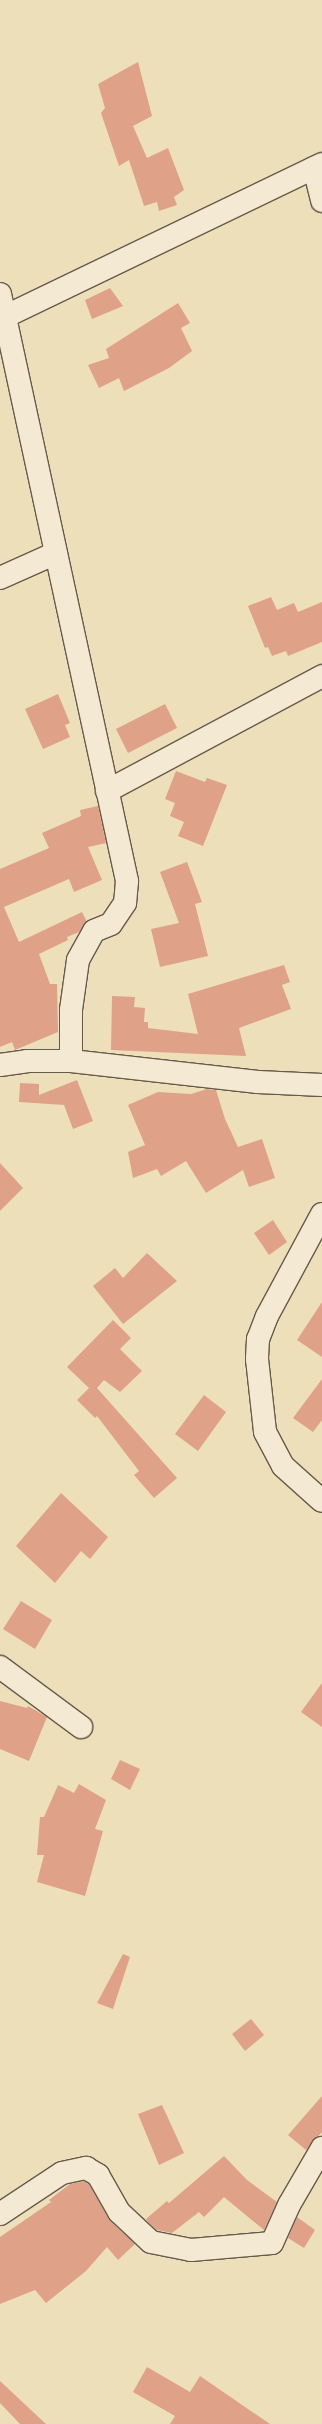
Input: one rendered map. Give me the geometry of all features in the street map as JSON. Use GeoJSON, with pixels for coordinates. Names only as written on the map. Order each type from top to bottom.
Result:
{"type":"FeatureCollection","features":[{"type":"Feature","properties":{"kind":"street"},"geometry":{"type":"LineString","coordinates":[[2,318],[318,166],[322,201]]}},
{"type":"Feature","properties":{"kind":"street"},"geometry":{"type":"LineString","coordinates":[[0,294],[2,318],[56,553],[127,881],[125,903],[111,924],[94,931],[78,960],[71,1010],[71,1061]]}},
{"type":"Feature","properties":{"kind":"street"},"geometry":{"type":"LineString","coordinates":[[0,578],[56,553]]}},
{"type":"Feature","properties":{"kind":"street"},"geometry":{"type":"LineString","coordinates":[[107,791],[322,676]]}},
{"type":"Feature","properties":{"kind":"street"},"geometry":{"type":"LineString","coordinates":[[0,1065],[27,1061],[71,1061],[250,1081],[322,1085]]}},
{"type":"Feature","properties":{"kind":"street"},"geometry":{"type":"LineString","coordinates":[[322,1214],[267,1316],[258,1339],[257,1359],[266,1432],[283,1466],[322,1501]]}},
{"type":"Feature","properties":{"kind":"street"},"geometry":{"type":"LineString","coordinates":[[0,1667],[81,1727]]}},
{"type":"Feature","properties":{"kind":"street"},"geometry":{"type":"LineString","coordinates":[[0,2214],[62,2173],[86,2168],[98,2175],[119,2212],[151,2242],[191,2250],[272,2243],[289,2205],[322,2148]]}},
{"type":"Feature","properties":{"kind":"building"},"geometry":{"type":"Polygon","coordinates":[[[138,62],[152,116],[133,126],[147,158],[168,148],[184,190],[174,197],[177,205],[159,211],[157,202],[144,206],[129,160],[119,166],[101,113],[105,108],[98,84],[138,62]]]}},
{"type":"Feature","properties":{"kind":"building"},"geometry":{"type":"Polygon","coordinates":[[[110,288],[123,306],[92,319],[85,300],[110,288]]]}},
{"type":"Feature","properties":{"kind":"building"},"geometry":{"type":"Polygon","coordinates":[[[178,303],[190,323],[181,328],[192,351],[169,368],[124,391],[119,378],[99,388],[88,365],[109,358],[106,349],[178,303]]]}},
{"type":"Feature","properties":{"kind":"building"},"geometry":{"type":"Polygon","coordinates":[[[271,597],[277,610],[294,603],[298,612],[322,602],[322,642],[288,656],[286,651],[272,656],[268,647],[265,648],[248,606],[271,597]]]}},
{"type":"Feature","properties":{"kind":"building"},"geometry":{"type":"Polygon","coordinates":[[[58,694],[70,723],[65,725],[70,737],[43,749],[25,709],[58,694]]]}},
{"type":"Feature","properties":{"kind":"building"},"geometry":{"type":"Polygon","coordinates":[[[165,704],[177,728],[128,753],[116,729],[165,704]]]}},
{"type":"Feature","properties":{"kind":"building"},"geometry":{"type":"Polygon","coordinates":[[[176,771],[205,782],[207,778],[227,785],[203,846],[178,836],[184,822],[170,816],[175,803],[165,799],[176,771]]]}},
{"type":"Feature","properties":{"kind":"building"},"geometry":{"type":"Polygon","coordinates":[[[98,806],[106,843],[88,847],[102,880],[74,892],[69,879],[4,907],[19,942],[82,912],[87,922],[79,932],[67,937],[68,940],[39,954],[50,984],[57,984],[58,1032],[15,1050],[12,1042],[0,1047],[0,869],[49,848],[42,833],[81,816],[80,810],[98,806]]]}},
{"type":"Feature","properties":{"kind":"building"},"geometry":{"type":"Polygon","coordinates":[[[187,862],[202,902],[195,904],[208,956],[160,967],[151,929],[179,923],[160,872],[187,862]]]}},
{"type":"Feature","properties":{"kind":"building"},"geometry":{"type":"Polygon","coordinates":[[[284,965],[290,982],[282,985],[291,1009],[239,1028],[246,1056],[111,1050],[112,996],[135,997],[134,1007],[145,1008],[144,1022],[148,1022],[148,1028],[198,1034],[188,994],[284,965]]]}},
{"type":"Feature","properties":{"kind":"building"},"geometry":{"type":"Polygon","coordinates":[[[77,1080],[93,1121],[73,1129],[64,1105],[19,1102],[20,1083],[39,1084],[39,1095],[77,1080]]]}},
{"type":"Feature","properties":{"kind":"building"},"geometry":{"type":"Polygon","coordinates":[[[207,1089],[216,1090],[225,1119],[238,1147],[262,1139],[275,1178],[249,1187],[243,1170],[206,1193],[186,1161],[161,1176],[157,1169],[133,1178],[128,1152],[145,1145],[128,1105],[158,1092],[191,1094],[207,1089]]]}},
{"type":"Feature","properties":{"kind":"building"},"geometry":{"type":"Polygon","coordinates":[[[0,1163],[23,1188],[0,1211],[0,1163]]]}},
{"type":"Feature","properties":{"kind":"building"},"geometry":{"type":"Polygon","coordinates":[[[273,1220],[287,1242],[269,1255],[254,1233],[273,1220]]]}},
{"type":"Feature","properties":{"kind":"building"},"geometry":{"type":"Polygon","coordinates":[[[147,1253],[177,1281],[123,1324],[93,1286],[115,1268],[123,1278],[147,1253]]]}},
{"type":"Feature","properties":{"kind":"building"},"geometry":{"type":"Polygon","coordinates":[[[322,1302],[322,1357],[297,1340],[322,1302]]]}},
{"type":"Feature","properties":{"kind":"building"},"geometry":{"type":"Polygon","coordinates":[[[113,1320],[131,1338],[120,1349],[142,1371],[120,1392],[104,1380],[97,1388],[177,1478],[154,1498],[134,1475],[139,1471],[97,1416],[95,1418],[77,1400],[89,1388],[67,1367],[113,1320]]]}},
{"type":"Feature","properties":{"kind":"building"},"geometry":{"type":"Polygon","coordinates":[[[322,1379],[322,1420],[313,1432],[293,1418],[322,1379]]]}},
{"type":"Feature","properties":{"kind":"building"},"geometry":{"type":"Polygon","coordinates":[[[204,1395],[226,1412],[198,1451],[175,1434],[204,1395]]]}},
{"type":"Feature","properties":{"kind":"building"},"geometry":{"type":"Polygon","coordinates":[[[61,1493],[108,1537],[90,1559],[81,1551],[55,1583],[16,1546],[61,1493]]]}},
{"type":"Feature","properties":{"kind":"building"},"geometry":{"type":"Polygon","coordinates":[[[21,1601],[52,1620],[35,1649],[3,1629],[21,1601]]]}},
{"type":"Feature","properties":{"kind":"building"},"geometry":{"type":"Polygon","coordinates":[[[322,1683],[322,1727],[301,1712],[322,1683]]]}},
{"type":"Feature","properties":{"kind":"building"},"geometry":{"type":"Polygon","coordinates":[[[0,1701],[27,1708],[28,1706],[47,1717],[29,1761],[0,1749],[0,1701]]]}},
{"type":"Feature","properties":{"kind":"building"},"geometry":{"type":"Polygon","coordinates":[[[120,1760],[140,1769],[130,1790],[111,1779],[120,1760]]]}},
{"type":"Feature","properties":{"kind":"building"},"geometry":{"type":"Polygon","coordinates":[[[79,1784],[106,1800],[95,1829],[103,1831],[85,1896],[37,1882],[44,1855],[37,1855],[40,1817],[44,1817],[58,1785],[74,1793],[79,1784]]]}},
{"type":"Feature","properties":{"kind":"building"},"geometry":{"type":"Polygon","coordinates":[[[123,1954],[130,1957],[113,2009],[97,2003],[123,1954]]]}},
{"type":"Feature","properties":{"kind":"building"},"geometry":{"type":"Polygon","coordinates":[[[251,2019],[264,2035],[245,2051],[232,2034],[251,2019]]]}},
{"type":"Feature","properties":{"kind":"building"},"geometry":{"type":"Polygon","coordinates":[[[322,2096],[322,2132],[306,2150],[288,2135],[322,2096]]]}},
{"type":"Feature","properties":{"kind":"building"},"geometry":{"type":"Polygon","coordinates":[[[162,2105],[184,2153],[159,2165],[138,2114],[162,2105]]]}},
{"type":"Feature","properties":{"kind":"building"},"geometry":{"type":"Polygon","coordinates":[[[224,2156],[247,2180],[277,2202],[264,2230],[224,2197],[204,2217],[199,2212],[172,2233],[157,2230],[149,2223],[146,2219],[167,2201],[169,2203],[224,2156]]]}},
{"type":"Feature","properties":{"kind":"building"},"geometry":{"type":"Polygon","coordinates":[[[84,2181],[89,2184],[110,2221],[135,2244],[118,2260],[107,2247],[86,2271],[46,2303],[35,2290],[0,2304],[0,2237],[51,2202],[49,2200],[70,2184],[84,2181]]]}},
{"type":"Feature","properties":{"kind":"building"},"geometry":{"type":"Polygon","coordinates":[[[297,2217],[315,2230],[304,2248],[288,2238],[297,2217]]]}},
{"type":"Feature","properties":{"kind":"building"},"geometry":{"type":"Polygon","coordinates":[[[147,2367],[190,2392],[200,2376],[270,2424],[170,2424],[175,2416],[133,2392],[147,2367]]]}},
{"type":"Feature","properties":{"kind":"building"},"geometry":{"type":"Polygon","coordinates":[[[0,2381],[46,2424],[20,2424],[0,2403],[0,2381]]]}}]}
